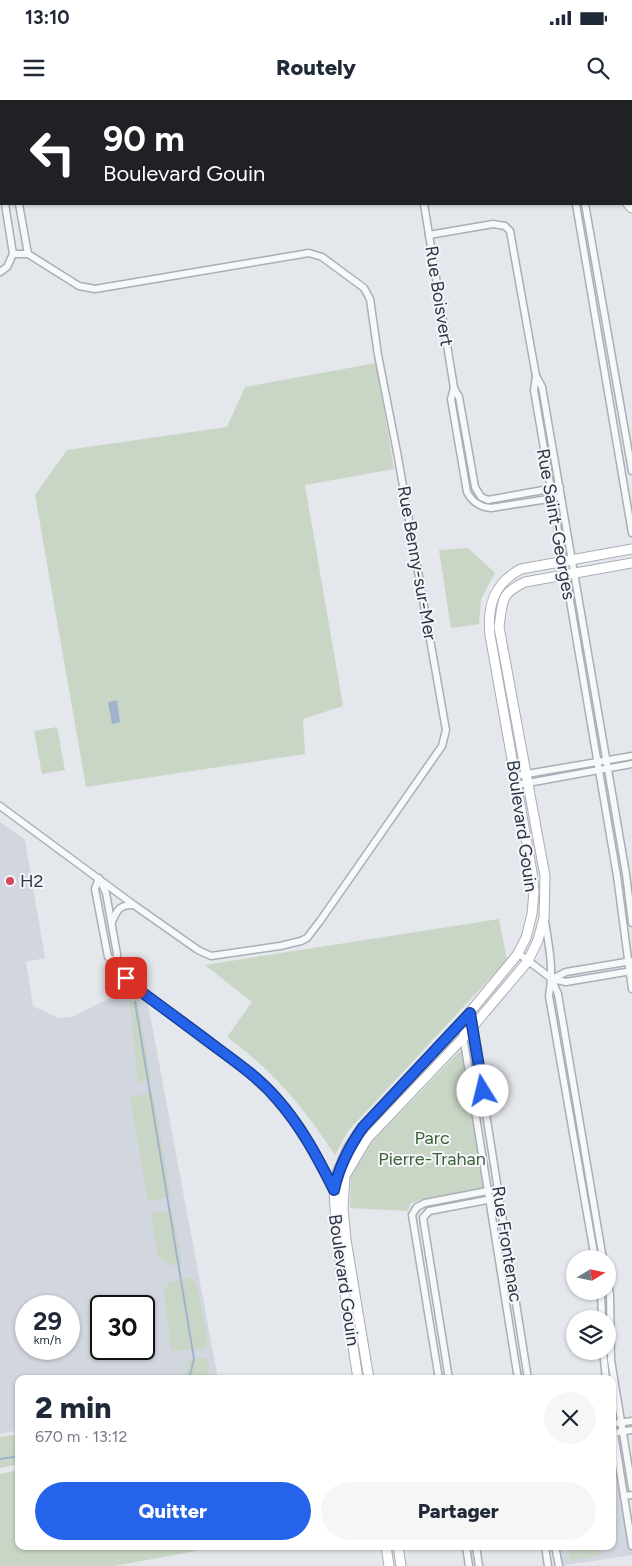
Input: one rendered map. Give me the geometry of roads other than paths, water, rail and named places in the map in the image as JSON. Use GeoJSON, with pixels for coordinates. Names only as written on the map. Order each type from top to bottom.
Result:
{"type":"FeatureCollection","features":[{"type":"Feature","properties":{"kind":"street"},"geometry":{"type":"LineString","coordinates":[[0,272],[6,267],[13,254],[5,205]]}},
{"type":"Feature","properties":{"kind":"street"},"geometry":{"type":"LineString","coordinates":[[13,254],[28,254],[19,205]]}},
{"type":"Feature","properties":{"kind":"street","name":"Rue Boisvert"},"geometry":{"type":"LineString","coordinates":[[424,205],[454,388],[459,397],[475,487],[481,497]]}},
{"type":"Feature","properties":{"kind":"street"},"geometry":{"type":"LineString","coordinates":[[576,205],[632,533]]}},
{"type":"Feature","properties":{"kind":"street"},"geometry":{"type":"LineString","coordinates":[[585,205],[632,470],[622,470]]}},
{"type":"Feature","properties":{"kind":"street","name":"Rue Saint-Georges"},"geometry":{"type":"LineString","coordinates":[[429,235],[493,224],[505,226],[510,231],[536,376],[534,390],[551,498],[567,561]]}},
{"type":"Feature","properties":{"kind":"street","name":"Rue Benny-sur-Mer"},"geometry":{"type":"LineString","coordinates":[[0,806],[99,878],[134,906],[198,950],[211,956],[280,946],[307,938],[320,921],[442,746],[445,739],[446,722],[378,355],[370,299],[364,288],[322,257],[309,253],[95,289],[79,286],[28,254]]}},
{"type":"Feature","properties":{"kind":"street"},"geometry":{"type":"LineString","coordinates":[[589,275],[597,274]]}},
{"type":"Feature","properties":{"kind":"street"},"geometry":{"type":"LineString","coordinates":[[605,374],[615,372]]}},
{"type":"Feature","properties":{"kind":"street","name":"Rue Saint-Georges"},"geometry":{"type":"LineString","coordinates":[[536,376],[542,387],[560,488],[567,561],[582,671],[617,876],[630,962],[632,989]]}},
{"type":"Feature","properties":{"kind":"street","name":"Rue Boisvert"},"geometry":{"type":"LineString","coordinates":[[454,388],[451,399],[467,492],[471,500],[477,504]]}},
{"type":"Feature","properties":{"kind":"street"},"geometry":{"type":"LineString","coordinates":[[560,488],[488,500],[481,497],[477,504],[484,508],[491,508],[561,497]]}},
{"type":"Feature","properties":{"kind":"street","name":"Boulevard Gouin"},"geometry":{"type":"LineString","coordinates":[[357,1375],[347,1309],[341,1240],[334,1190],[337,1173],[348,1148],[363,1127],[470,1013],[518,953],[526,938],[532,914],[534,892],[532,872],[492,646],[489,623],[491,605],[497,590],[509,575],[521,569],[632,549]]}},
{"type":"Feature","properties":{"kind":"street","name":"Boulevard Gouin"},"geometry":{"type":"LineString","coordinates":[[368,1375],[357,1308],[341,1240],[345,1176],[367,1140],[473,1028],[528,961],[538,940],[544,918],[544,870],[499,627],[502,606],[509,590],[525,582],[632,563]]}},
{"type":"Feature","properties":{"kind":"street","name":"Rue Saint-Georges"},"geometry":{"type":"LineString","coordinates":[[569,574],[590,670],[626,874],[632,923]]}},
{"type":"Feature","properties":{"kind":"street"},"geometry":{"type":"LineString","coordinates":[[491,605],[502,606]]}},
{"type":"Feature","properties":{"kind":"street"},"geometry":{"type":"LineString","coordinates":[[492,646],[502,644]]}},
{"type":"Feature","properties":{"kind":"street"},"geometry":{"type":"LineString","coordinates":[[582,671],[590,670]]}},
{"type":"Feature","properties":{"kind":"street"},"geometry":{"type":"LineString","coordinates":[[516,780],[632,756]]}},
{"type":"Feature","properties":{"kind":"street"},"geometry":{"type":"LineString","coordinates":[[527,778],[607,769],[632,764]]}},
{"type":"Feature","properties":{"kind":"street"},"geometry":{"type":"LineString","coordinates":[[532,872],[544,870]]}},
{"type":"Feature","properties":{"kind":"street"},"geometry":{"type":"LineString","coordinates":[[617,876],[626,874]]}},
{"type":"Feature","properties":{"kind":"street"},"geometry":{"type":"LineString","coordinates":[[99,878],[106,892],[117,954],[116,962]]}},
{"type":"Feature","properties":{"kind":"street"},"geometry":{"type":"LineString","coordinates":[[99,878],[95,889],[108,957],[116,962],[126,978],[136,988],[232,1059],[277,1098],[305,1136],[343,1208]]}},
{"type":"Feature","properties":{"kind":"street"},"geometry":{"type":"LineString","coordinates":[[104,933],[112,928],[116,911],[120,907],[125,905],[134,906]]}},
{"type":"Feature","properties":{"kind":"street"},"geometry":{"type":"LineString","coordinates":[[544,918],[552,962],[549,996],[593,1250]]}},
{"type":"Feature","properties":{"kind":"street"},"geometry":{"type":"LineString","coordinates":[[518,953],[552,979],[566,982],[630,971]]}},
{"type":"Feature","properties":{"kind":"street"},"geometry":{"type":"LineString","coordinates":[[552,979],[566,972],[630,962]]}},
{"type":"Feature","properties":{"kind":"street"},"geometry":{"type":"LineString","coordinates":[[552,979],[558,994],[601,1250]]}},
{"type":"Feature","properties":{"kind":"street","name":"Rue Frontenac"},"geometry":{"type":"LineString","coordinates":[[470,1013],[527,1375]]}},
{"type":"Feature","properties":{"kind":"street","name":"Rue Frontenac"},"geometry":{"type":"LineString","coordinates":[[461,1023],[517,1375]]}},
{"type":"Feature","properties":{"kind":"street"},"geometry":{"type":"LineString","coordinates":[[563,1080],[572,1079]]}},
{"type":"Feature","properties":{"kind":"street"},"geometry":{"type":"LineString","coordinates":[[476,1109],[486,1107]]}},
{"type":"Feature","properties":{"kind":"street"},"geometry":{"type":"LineString","coordinates":[[580,1181],[589,1180]]}},
{"type":"Feature","properties":{"kind":"street"},"geometry":{"type":"LineString","coordinates":[[447,1375],[423,1223],[429,1211],[489,1195],[498,1189]]}},
{"type":"Feature","properties":{"kind":"street"},"geometry":{"type":"LineString","coordinates":[[438,1375],[412,1215],[424,1203],[489,1195],[500,1198]]}},
{"type":"Feature","properties":{"kind":"street"},"geometry":{"type":"LineString","coordinates":[[415,1210],[425,1216]]}},
{"type":"Feature","properties":{"kind":"street"},"geometry":{"type":"LineString","coordinates":[[347,1309],[357,1308]]}},
{"type":"Feature","properties":{"kind":"street","name":"Rue Frontenac"},"geometry":{"type":"LineString","coordinates":[[510,1324],[519,1322]]}},
{"type":"Feature","properties":{"kind":"street"},"geometry":{"type":"LineString","coordinates":[[431,1333],[441,1332]]}},
{"type":"Feature","properties":{"kind":"street"},"geometry":{"type":"LineString","coordinates":[[352,1336],[362,1334]]}},
{"type":"Feature","properties":{"kind":"street"},"geometry":{"type":"LineString","coordinates":[[605,1375],[603,1361],[611,1360],[613,1375]]}},
{"type":"Feature","properties":{"kind":"street"},"geometry":{"type":"LineString","coordinates":[[616,1391],[632,1488]]}},
{"type":"Feature","properties":{"kind":"street"},"geometry":{"type":"LineString","coordinates":[[616,1423],[632,1421]]}},
{"type":"Feature","properties":{"kind":"street"},"geometry":{"type":"LineString","coordinates":[[616,1433],[632,1430]]}},
{"type":"Feature","properties":{"kind":"street"},"geometry":{"type":"LineString","coordinates":[[616,1450],[624,1496],[630,1517],[632,1546]]}},
{"type":"Feature","properties":{"kind":"street"},"geometry":{"type":"LineString","coordinates":[[624,1496],[632,1495]]}},
{"type":"Feature","properties":{"kind":"street"},"geometry":{"type":"LineString","coordinates":[[387,1550],[389,1566]]}},
{"type":"Feature","properties":{"kind":"street"},"geometry":{"type":"LineString","coordinates":[[399,1550],[401,1566]]}},
{"type":"Feature","properties":{"kind":"street"},"geometry":{"type":"LineString","coordinates":[[466,1550],[469,1566]]}},
{"type":"Feature","properties":{"kind":"street"},"geometry":{"type":"LineString","coordinates":[[467,1554],[474,1550]]}},
{"type":"Feature","properties":{"kind":"street"},"geometry":{"type":"LineString","coordinates":[[476,1550],[479,1566]]}},
{"type":"Feature","properties":{"kind":"street"},"geometry":{"type":"LineString","coordinates":[[546,1550],[548,1566]]}},
{"type":"Feature","properties":{"kind":"street"},"geometry":{"type":"LineString","coordinates":[[556,1550],[559,1566]]}},
{"type":"Feature","properties":{"kind":"water"},"geometry":{"type":"Polygon","coordinates":[[[117,700],[120,722],[112,724],[108,702],[117,700]]]}},
{"type":"Feature","properties":{"kind":"waterway"},"geometry":{"type":"LineString","coordinates":[[135,1002],[194,1359],[190,1375]]}},
{"type":"Feature","properties":{"kind":"waterway"},"geometry":{"type":"LineString","coordinates":[[0,1459],[15,1457]]}},
{"type":"Feature","properties":{"kind":"place","name":"H2"},"geometry":{"type":"Point","coordinates":[10,881]}},
{"type":"Feature","properties":{"kind":"park label","name":"Parc Pierre-Trahan"},"geometry":{"type":"Point","coordinates":[432,1148]}}]}
